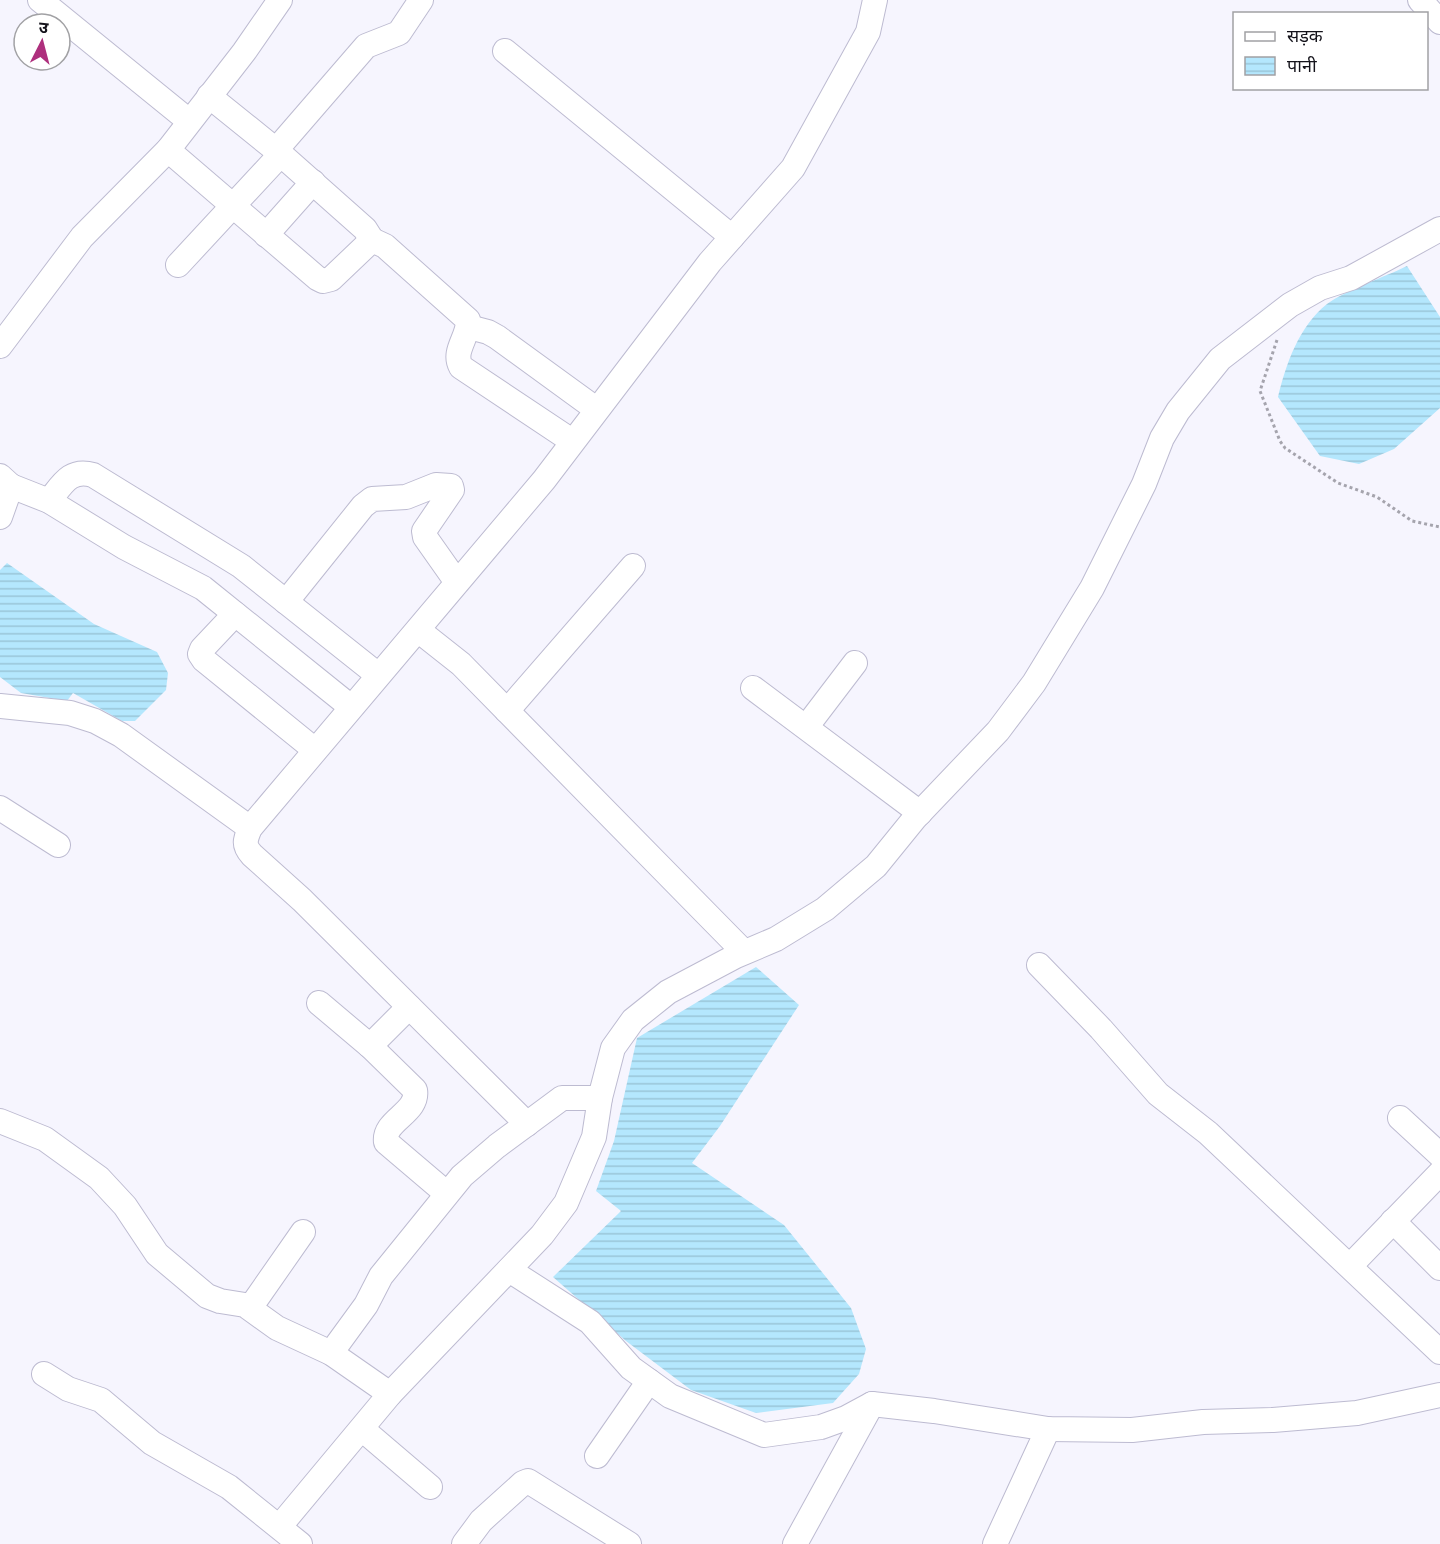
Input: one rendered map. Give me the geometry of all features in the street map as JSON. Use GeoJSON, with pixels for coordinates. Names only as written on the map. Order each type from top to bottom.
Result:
{"type":"FeatureCollection","features":[{"type":"Feature","properties":{"kind":"street"},"geometry":{"type":"LineString","coordinates":[[40,0],[189,121]]}},
{"type":"Feature","properties":{"kind":"street"},"geometry":{"type":"LineString","coordinates":[[0,346],[82,237],[168,150],[280,0]]}},
{"type":"Feature","properties":{"kind":"street"},"geometry":{"type":"LineString","coordinates":[[178,265],[233,206],[366,46],[399,33],[421,0]]}},
{"type":"Feature","properties":{"kind":"street"},"geometry":{"type":"LineString","coordinates":[[527,1124],[302,900],[252,855],[245,845],[250,828],[456,581],[544,480],[596,409],[732,237],[793,168],[868,32],[875,0]]}},
{"type":"Feature","properties":{"kind":"street"},"geometry":{"type":"LineString","coordinates":[[1415,0],[1424,12]]}},
{"type":"Feature","properties":{"kind":"street"},"geometry":{"type":"LineString","coordinates":[[1420,0],[1440,22]]}},
{"type":"Feature","properties":{"kind":"street"},"geometry":{"type":"LineString","coordinates":[[1428,16],[1440,31]]}},
{"type":"Feature","properties":{"kind":"street"},"geometry":{"type":"LineString","coordinates":[[505,51],[732,237]]}},
{"type":"Feature","properties":{"kind":"street"},"geometry":{"type":"LineString","coordinates":[[209,96],[313,182],[365,229],[372,240],[385,246],[464,314],[469,327],[458,353],[457,361],[460,367],[572,441]]}},
{"type":"Feature","properties":{"kind":"street"},"geometry":{"type":"LineString","coordinates":[[168,150],[316,278],[323,281],[337,274],[372,240]]}},
{"type":"Feature","properties":{"kind":"street"},"geometry":{"type":"LineString","coordinates":[[266,235],[313,182]]}},
{"type":"Feature","properties":{"kind":"street"},"geometry":{"type":"LineString","coordinates":[[44,1374],[68,1389],[101,1400],[152,1443],[223,1483],[286,1537],[362,1429],[390,1394],[443,1335],[542,1234],[573,1191],[594,1137],[600,1098],[613,1048],[633,1020],[668,992],[744,952],[776,939],[825,909],[876,866],[920,813],[998,731],[1034,683],[1092,588],[1144,484],[1162,438],[1178,411],[1220,359],[1290,305],[1320,288],[1351,278],[1440,229]]}},
{"type":"Feature","properties":{"kind":"street"},"geometry":{"type":"LineString","coordinates":[[469,327],[488,332],[596,409]]}},
{"type":"Feature","properties":{"kind":"street"},"geometry":{"type":"LineString","coordinates":[[49,501],[69,476],[83,472],[93,475],[228,557],[378,675]]}},
{"type":"Feature","properties":{"kind":"street"},"geometry":{"type":"LineString","coordinates":[[0,517],[5,481],[49,501],[124,547],[203,588],[351,707]]}},
{"type":"Feature","properties":{"kind":"street"},"geometry":{"type":"LineString","coordinates":[[286,602],[363,506],[372,499],[406,497],[436,485],[451,486],[452,490],[426,526],[425,537],[456,581]]}},
{"type":"Feature","properties":{"kind":"street"},"geometry":{"type":"LineString","coordinates":[[203,588],[228,557]]}},
{"type":"Feature","properties":{"kind":"street"},"geometry":{"type":"LineString","coordinates":[[507,711],[633,566]]}},
{"type":"Feature","properties":{"kind":"street"},"geometry":{"type":"LineString","coordinates":[[235,614],[200,654],[204,660],[315,750]]}},
{"type":"Feature","properties":{"kind":"street"},"geometry":{"type":"LineString","coordinates":[[417,630],[461,664],[744,952]]}},
{"type":"Feature","properties":{"kind":"street"},"geometry":{"type":"LineString","coordinates":[[807,726],[855,663]]}},
{"type":"Feature","properties":{"kind":"street"},"geometry":{"type":"LineString","coordinates":[[753,688],[807,726],[920,813]]}},
{"type":"Feature","properties":{"kind":"street"},"geometry":{"type":"LineString","coordinates":[[0,706],[70,712],[95,721],[121,735],[250,828]]}},
{"type":"Feature","properties":{"kind":"street"},"geometry":{"type":"LineString","coordinates":[[0,808],[58,845]]}},
{"type":"Feature","properties":{"kind":"street"},"geometry":{"type":"LineString","coordinates":[[1038,965],[1101,1029],[1158,1094],[1208,1133],[1440,1352]]}},
{"type":"Feature","properties":{"kind":"street"},"geometry":{"type":"LineString","coordinates":[[319,1003],[370,1046],[411,1086],[416,1096],[414,1102],[388,1130],[386,1142],[446,1193]]}},
{"type":"Feature","properties":{"kind":"street"},"geometry":{"type":"LineString","coordinates":[[370,1046],[409,1007]]}},
{"type":"Feature","properties":{"kind":"street"},"geometry":{"type":"LineString","coordinates":[[331,1353],[366,1305],[381,1276],[446,1193],[497,1146],[562,1098],[600,1098]]}},
{"type":"Feature","properties":{"kind":"street"},"geometry":{"type":"LineString","coordinates":[[1400,1118],[1440,1155]]}},
{"type":"Feature","properties":{"kind":"street"},"geometry":{"type":"LineString","coordinates":[[0,1121],[45,1139],[99,1178],[125,1206],[158,1254],[207,1296],[250,1308],[277,1328],[331,1353],[390,1394]]}},
{"type":"Feature","properties":{"kind":"street"},"geometry":{"type":"LineString","coordinates":[[1350,1266],[1440,1173]]}},
{"type":"Feature","properties":{"kind":"street"},"geometry":{"type":"LineString","coordinates":[[1394,1221],[1440,1268]]}},
{"type":"Feature","properties":{"kind":"street"},"geometry":{"type":"LineString","coordinates":[[250,1308],[303,1232]]}},
{"type":"Feature","properties":{"kind":"street"},"geometry":{"type":"LineString","coordinates":[[508,1270],[590,1322],[622,1359],[649,1381],[680,1401],[764,1435],[821,1427],[846,1418],[872,1404],[1048,1429],[1148,1430],[1218,1420],[1266,1420],[1335,1415],[1440,1395]]}},
{"type":"Feature","properties":{"kind":"street"},"geometry":{"type":"LineString","coordinates":[[597,1456],[649,1381]]}},
{"type":"Feature","properties":{"kind":"street"},"geometry":{"type":"LineString","coordinates":[[795,1544],[872,1404]]}},
{"type":"Feature","properties":{"kind":"street"},"geometry":{"type":"LineString","coordinates":[[362,1429],[430,1487]]}},
{"type":"Feature","properties":{"kind":"street"},"geometry":{"type":"LineString","coordinates":[[995,1544],[1048,1429]]}},
{"type":"Feature","properties":{"kind":"street"},"geometry":{"type":"LineString","coordinates":[[464,1544],[482,1521],[528,1481],[629,1544]]}},
{"type":"Feature","properties":{"kind":"path"},"geometry":{"type":"LineString","coordinates":[[1278,338],[1260,391],[1280,441],[1286,448],[1338,483],[1377,498],[1412,521],[1440,527]]}},
{"type":"Feature","properties":{"kind":"water"},"geometry":{"type":"Polygon","coordinates":[[[1407,266],[1440,317],[1440,408],[1394,449],[1359,464],[1320,456],[1278,397],[1295,346],[1309,323],[1327,304],[1407,266]]]}},
{"type":"Feature","properties":{"kind":"water"},"geometry":{"type":"Polygon","coordinates":[[[7,563],[94,624],[157,652],[168,673],[166,690],[135,721],[122,721],[73,693],[67,701],[21,693],[0,677],[0,570],[7,563]]]}},
{"type":"Feature","properties":{"kind":"water"},"geometry":{"type":"Polygon","coordinates":[[[756,967],[799,1005],[720,1126],[692,1163],[784,1225],[851,1308],[866,1349],[859,1374],[833,1403],[756,1413],[691,1390],[626,1341],[553,1277],[621,1211],[596,1191],[614,1141],[637,1038],[756,967]]]}}]}
